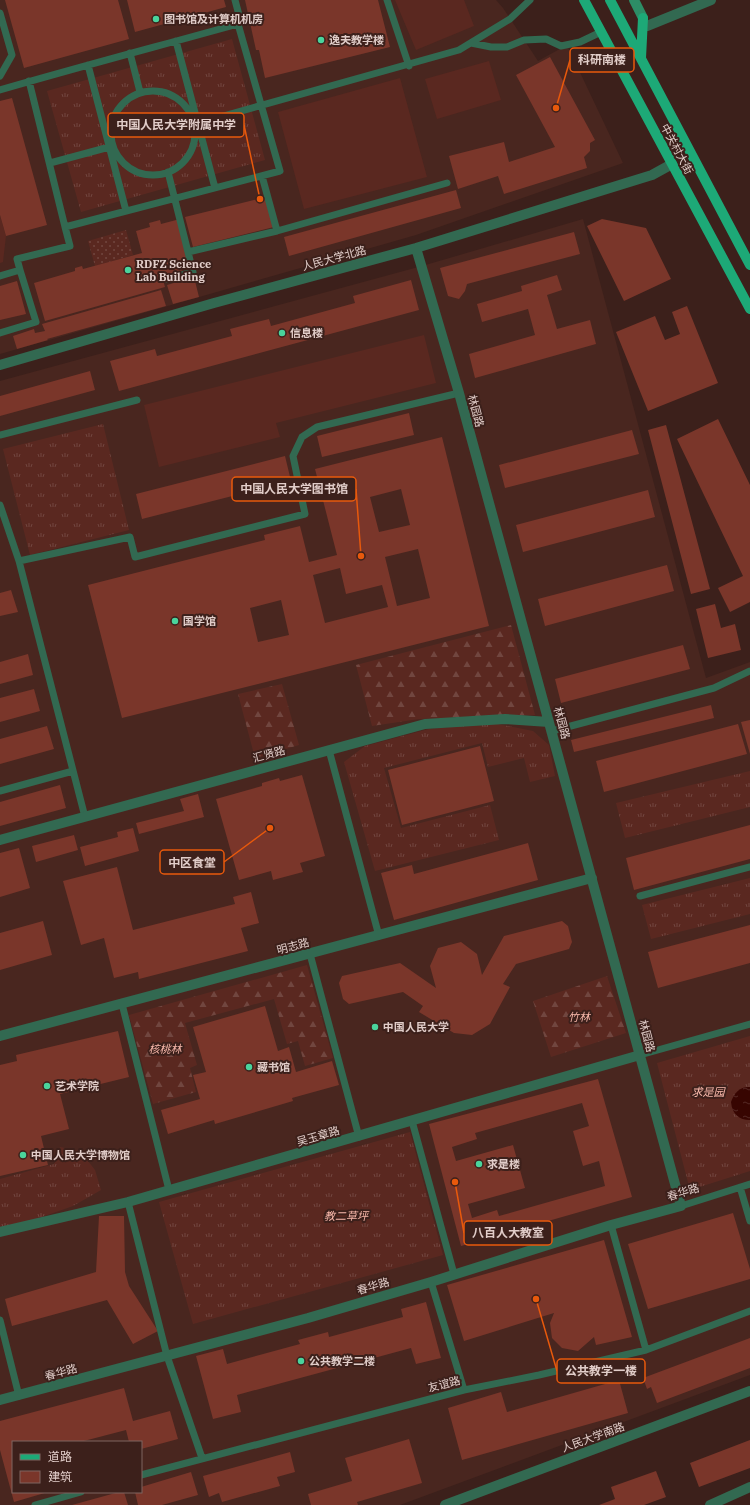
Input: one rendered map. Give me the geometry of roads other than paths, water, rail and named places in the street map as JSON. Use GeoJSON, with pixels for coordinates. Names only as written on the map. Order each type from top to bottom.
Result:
{"type":"FeatureCollection","features":[{"type":"Feature","properties":{"kind":"main road","name":"中关村大街"},"geometry":{"type":"LineString","coordinates":[[584,0],[750,309]]}},
{"type":"Feature","properties":{"kind":"main road","name":"中关村大街"},"geometry":{"type":"LineString","coordinates":[[610,0],[750,264]]}},
{"type":"Feature","properties":{"kind":"main road"},"geometry":{"type":"LineString","coordinates":[[641,58],[645,22]]}},
{"type":"Feature","properties":{"kind":"street"},"geometry":{"type":"LineString","coordinates":[[634,0],[645,22],[711,0]]}},
{"type":"Feature","properties":{"kind":"street","name":"人民大学北路"},"geometry":{"type":"LineString","coordinates":[[0,365],[214,303],[416,248],[652,175],[672,164]]}},
{"type":"Feature","properties":{"kind":"street","name":"林园路"},"geometry":{"type":"LineString","coordinates":[[416,248],[459,393],[551,726],[680,1206]]}},
{"type":"Feature","properties":{"kind":"street","name":"汇贤路"},"geometry":{"type":"LineString","coordinates":[[0,840],[425,724],[505,719],[551,726]]}},
{"type":"Feature","properties":{"kind":"street","name":"明志路"},"geometry":{"type":"LineString","coordinates":[[0,1036],[592,878]]}},
{"type":"Feature","properties":{"kind":"street","name":"吴玉章路"},"geometry":{"type":"LineString","coordinates":[[0,1232],[128,1202],[359,1137],[640,1055]]}},
{"type":"Feature","properties":{"kind":"street","name":"春华路"},"geometry":{"type":"LineString","coordinates":[[0,1400],[308,1318],[431,1282],[611,1225],[680,1206]]}},
{"type":"Feature","properties":{"kind":"street","name":"人民大学南路"},"geometry":{"type":"LineString","coordinates":[[445,1505],[750,1391]]}},
{"type":"Feature","properties":{"kind":"street"},"geometry":{"type":"LineString","coordinates":[[710,1505],[750,1487]]}},
{"type":"Feature","properties":{"kind":"lane"},"geometry":{"type":"LineString","coordinates":[[65,227],[280,171],[238,24],[239,14],[235,0]]}},
{"type":"Feature","properties":{"kind":"lane"},"geometry":{"type":"LineString","coordinates":[[387,0],[409,66]]}},
{"type":"Feature","properties":{"kind":"lane"},"geometry":{"type":"LineString","coordinates":[[197,124],[409,66],[459,50],[510,19],[530,0]]}},
{"type":"Feature","properties":{"kind":"lane"},"geometry":{"type":"LineString","coordinates":[[0,14],[12,55],[0,76]]}},
{"type":"Feature","properties":{"kind":"lane"},"geometry":{"type":"LineString","coordinates":[[0,90],[238,24]]}},
{"type":"Feature","properties":{"kind":"lane"},"geometry":{"type":"LineString","coordinates":[[471,43],[491,47],[507,47],[524,40],[546,39],[561,46],[580,42],[601,32]]}},
{"type":"Feature","properties":{"kind":"lane"},"geometry":{"type":"LineString","coordinates":[[176,41],[197,124],[216,188]]}},
{"type":"Feature","properties":{"kind":"lane"},"geometry":{"type":"LineString","coordinates":[[130,54],[140,92]]}},
{"type":"Feature","properties":{"kind":"lane"},"geometry":{"type":"LineString","coordinates":[[88,65],[111,146],[126,211]]}},
{"type":"Feature","properties":{"kind":"lane"},"geometry":{"type":"LineString","coordinates":[[0,333],[36,322],[18,259],[70,246],[29,81]]}},
{"type":"Feature","properties":{"kind":"lane"},"geometry":{"type":"LineString","coordinates":[[140,92],[163,92],[178,98],[189,110],[197,124],[195,139],[190,154],[180,165],[168,172],[151,175],[135,171],[122,161],[111,146],[111,131],[115,114],[125,101],[140,92]]}},
{"type":"Feature","properties":{"kind":"lane"},"geometry":{"type":"LineString","coordinates":[[50,162],[111,146]]}},
{"type":"Feature","properties":{"kind":"lane"},"geometry":{"type":"LineString","coordinates":[[167,279],[193,272],[168,172]]}},
{"type":"Feature","properties":{"kind":"lane"},"geometry":{"type":"LineString","coordinates":[[262,176],[277,231]]}},
{"type":"Feature","properties":{"kind":"lane"},"geometry":{"type":"LineString","coordinates":[[188,252],[277,231],[447,182]]}},
{"type":"Feature","properties":{"kind":"lane"},"geometry":{"type":"LineString","coordinates":[[0,276],[20,270]]}},
{"type":"Feature","properties":{"kind":"lane"},"geometry":{"type":"LineString","coordinates":[[19,561],[130,537],[135,557],[305,514],[292,456],[302,437],[317,427],[459,393]]}},
{"type":"Feature","properties":{"kind":"lane"},"geometry":{"type":"LineString","coordinates":[[0,435],[137,400]]}},
{"type":"Feature","properties":{"kind":"lane"},"geometry":{"type":"LineString","coordinates":[[0,505],[19,561],[85,817]]}},
{"type":"Feature","properties":{"kind":"lane"},"geometry":{"type":"LineString","coordinates":[[551,726],[714,688],[750,670]]}},
{"type":"Feature","properties":{"kind":"lane"},"geometry":{"type":"LineString","coordinates":[[329,750],[378,936]]}},
{"type":"Feature","properties":{"kind":"lane"},"geometry":{"type":"LineString","coordinates":[[0,790],[73,771]]}},
{"type":"Feature","properties":{"kind":"lane"},"geometry":{"type":"LineString","coordinates":[[640,896],[750,867]]}},
{"type":"Feature","properties":{"kind":"lane"},"geometry":{"type":"LineString","coordinates":[[310,954],[359,1137]]}},
{"type":"Feature","properties":{"kind":"lane"},"geometry":{"type":"LineString","coordinates":[[122,1004],[169,1190]]}},
{"type":"Feature","properties":{"kind":"lane"},"geometry":{"type":"LineString","coordinates":[[640,1055],[750,1024]]}},
{"type":"Feature","properties":{"kind":"lane"},"geometry":{"type":"LineString","coordinates":[[412,1121],[454,1274]]}},
{"type":"Feature","properties":{"kind":"lane","name":"春华路"},"geometry":{"type":"LineString","coordinates":[[680,1206],[750,1184]]}},
{"type":"Feature","properties":{"kind":"lane"},"geometry":{"type":"LineString","coordinates":[[740,1187],[750,1221]]}},
{"type":"Feature","properties":{"kind":"lane"},"geometry":{"type":"LineString","coordinates":[[128,1202],[167,1356],[202,1458]]}},
{"type":"Feature","properties":{"kind":"lane"},"geometry":{"type":"LineString","coordinates":[[611,1225],[646,1350]]}},
{"type":"Feature","properties":{"kind":"lane"},"geometry":{"type":"LineString","coordinates":[[431,1282],[464,1390]]}},
{"type":"Feature","properties":{"kind":"lane","name":"友谊路"},"geometry":{"type":"LineString","coordinates":[[142,1475],[464,1390],[539,1375],[646,1350],[750,1311]]}},
{"type":"Feature","properties":{"kind":"lane"},"geometry":{"type":"LineString","coordinates":[[0,1320],[19,1396]]}},
{"type":"Feature","properties":{"kind":"lane"},"geometry":{"type":"LineString","coordinates":[[35,1505],[77,1493]]}},
{"type":"Feature","properties":{"kind":"water"},"geometry":{"type":"Polygon","coordinates":[[[750,1087],[750,1120],[746,1120],[737,1116],[733,1110],[731,1102],[740,1089],[750,1087]]]}},
{"type":"Feature","properties":{"kind":"place","name":"图书馆及计算机机房"},"geometry":{"type":"Point","coordinates":[156,19]}},
{"type":"Feature","properties":{"kind":"place","name":"逸夫教学楼"},"geometry":{"type":"Point","coordinates":[321,40]}},
{"type":"Feature","properties":{"kind":"place","name":"科研南楼"},"geometry":{"type":"Point","coordinates":[556,108]}},
{"type":"Feature","properties":{"kind":"place","name":"中国人民大学附属中学"},"geometry":{"type":"Point","coordinates":[260,199]}},
{"type":"Feature","properties":{"kind":"place","name":"RDFZ Science Lab Building"},"geometry":{"type":"Point","coordinates":[128,270]}},
{"type":"Feature","properties":{"kind":"place","name":"信息楼"},"geometry":{"type":"Point","coordinates":[282,333]}},
{"type":"Feature","properties":{"kind":"place","name":"中国人民大学图书馆"},"geometry":{"type":"Point","coordinates":[361,556]}},
{"type":"Feature","properties":{"kind":"place","name":"国学馆"},"geometry":{"type":"Point","coordinates":[175,621]}},
{"type":"Feature","properties":{"kind":"place","name":"中区食堂"},"geometry":{"type":"Point","coordinates":[270,828]}},
{"type":"Feature","properties":{"kind":"place","name":"中国人民大学"},"geometry":{"type":"Point","coordinates":[375,1027]}},
{"type":"Feature","properties":{"kind":"place","name":"藏书馆"},"geometry":{"type":"Point","coordinates":[249,1067]}},
{"type":"Feature","properties":{"kind":"place","name":"艺术学院"},"geometry":{"type":"Point","coordinates":[47,1086]}},
{"type":"Feature","properties":{"kind":"place","name":"中国人民大学博物馆"},"geometry":{"type":"Point","coordinates":[23,1155]}},
{"type":"Feature","properties":{"kind":"place","name":"求是楼"},"geometry":{"type":"Point","coordinates":[479,1164]}},
{"type":"Feature","properties":{"kind":"place","name":"八百人大教室"},"geometry":{"type":"Point","coordinates":[455,1182]}},
{"type":"Feature","properties":{"kind":"place","name":"公共教学一楼"},"geometry":{"type":"Point","coordinates":[536,1299]}},
{"type":"Feature","properties":{"kind":"place","name":"公共教学二楼"},"geometry":{"type":"Point","coordinates":[301,1361]}},
{"type":"Feature","properties":{"kind":"park label","name":"竹林"},"geometry":{"type":"Point","coordinates":[579,1017]}},
{"type":"Feature","properties":{"kind":"park label","name":"核桃林"},"geometry":{"type":"Point","coordinates":[165,1049]}},
{"type":"Feature","properties":{"kind":"park label","name":"求是园"},"geometry":{"type":"Point","coordinates":[708,1092]}},
{"type":"Feature","properties":{"kind":"park label","name":"教二草坪"},"geometry":{"type":"Point","coordinates":[346,1216]}}]}
